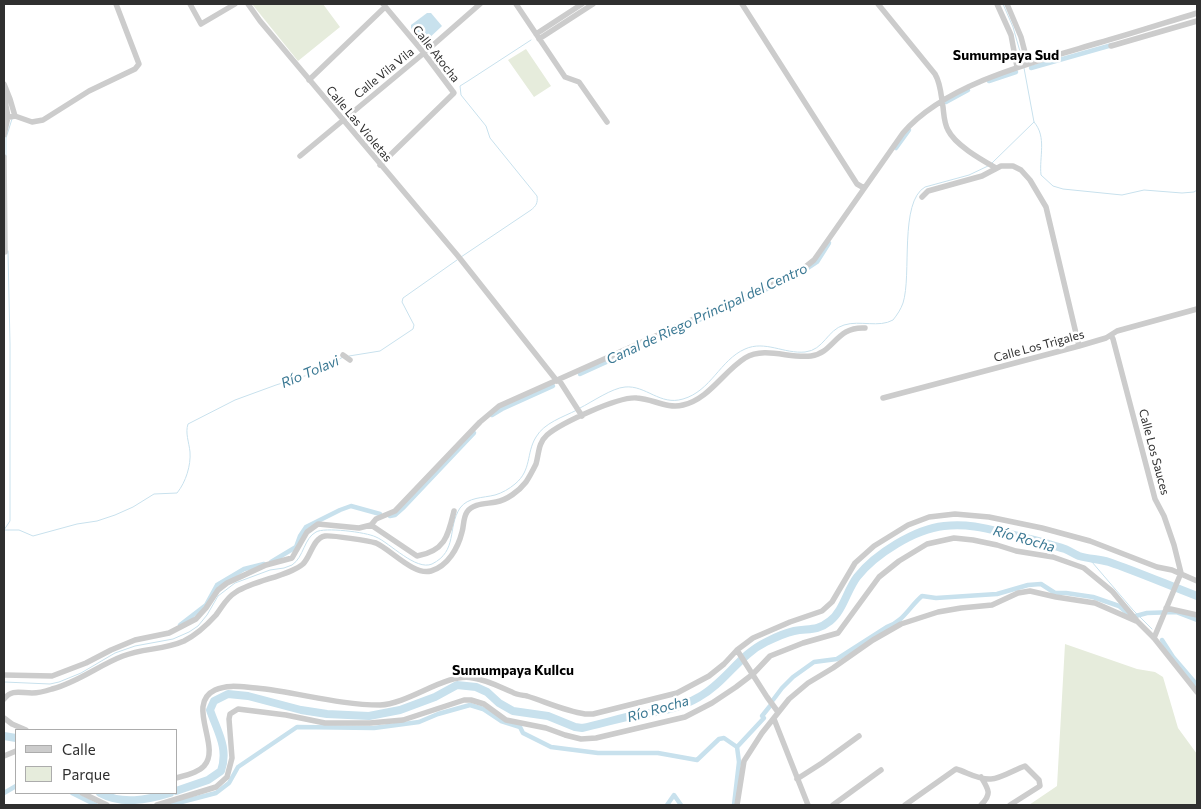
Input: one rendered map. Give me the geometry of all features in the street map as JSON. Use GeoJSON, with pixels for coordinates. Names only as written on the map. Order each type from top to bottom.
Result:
{"type":"FeatureCollection","features":[{"type":"Feature","properties":{"kind":"street"},"geometry":{"type":"LineString","coordinates":[[10,117],[32,122],[43,120],[89,91],[135,69],[139,64],[116,4]]}},
{"type":"Feature","properties":{"kind":"street"},"geometry":{"type":"LineString","coordinates":[[190,4],[201,24],[235,4]]}},
{"type":"Feature","properties":{"kind":"street","name":"Calle Las Violetas"},"geometry":{"type":"LineString","coordinates":[[248,4],[260,21],[458,257],[558,380],[581,414]]}},
{"type":"Feature","properties":{"kind":"street","name":"Calle Vila Vila"},"geometry":{"type":"LineString","coordinates":[[300,156],[480,4]]}},
{"type":"Feature","properties":{"kind":"street"},"geometry":{"type":"LineString","coordinates":[[516,4],[565,77],[579,82],[607,122]]}},
{"type":"Feature","properties":{"kind":"street"},"geometry":{"type":"LineString","coordinates":[[537,36],[582,4]]}},
{"type":"Feature","properties":{"kind":"street"},"geometry":{"type":"LineString","coordinates":[[537,36],[593,4]]}},
{"type":"Feature","properties":{"kind":"street"},"geometry":{"type":"LineString","coordinates":[[742,4],[857,184],[864,188]]}},
{"type":"Feature","properties":{"kind":"street"},"geometry":{"type":"LineString","coordinates":[[878,4],[935,74],[939,82],[945,124],[948,132],[956,141],[992,166],[1006,165],[1017,168],[1030,180],[1043,201],[1080,346]]}},
{"type":"Feature","properties":{"kind":"street"},"geometry":{"type":"LineString","coordinates":[[997,4],[1023,65]]}},
{"type":"Feature","properties":{"kind":"street"},"geometry":{"type":"LineString","coordinates":[[1007,4],[1021,37],[1023,65]]}},
{"type":"Feature","properties":{"kind":"street"},"geometry":{"type":"LineString","coordinates":[[310,80],[384,5]]}},
{"type":"Feature","properties":{"kind":"street","name":"Calle Atocha"},"geometry":{"type":"LineString","coordinates":[[380,165],[454,93],[384,5]]}},
{"type":"Feature","properties":{"kind":"street"},"geometry":{"type":"LineString","coordinates":[[4,675],[52,676],[86,663],[135,640],[168,634],[196,619],[218,590],[227,582],[266,566],[292,558],[307,532],[314,526],[323,524],[359,528],[371,525],[376,519],[395,511],[499,406],[799,272],[814,260],[914,121],[942,102],[979,83],[1023,65],[1197,13]]}},
{"type":"Feature","properties":{"kind":"street"},"geometry":{"type":"LineString","coordinates":[[1111,46],[1197,21]]}},
{"type":"Feature","properties":{"kind":"street"},"geometry":{"type":"LineString","coordinates":[[4,84],[10,99],[10,117],[4,135]]}},
{"type":"Feature","properties":{"kind":"street"},"geometry":{"type":"LineString","coordinates":[[4,95],[10,117]]}},
{"type":"Feature","properties":{"kind":"street"},"geometry":{"type":"LineString","coordinates":[[4,157],[4,252]]}},
{"type":"Feature","properties":{"kind":"street"},"geometry":{"type":"LineString","coordinates":[[922,196],[928,191],[982,176],[992,166]]}},
{"type":"Feature","properties":{"kind":"street","name":"Calle Los Trigales"},"geometry":{"type":"LineString","coordinates":[[883,398],[1080,346],[1111,335],[1116,331],[1197,309]]}},
{"type":"Feature","properties":{"kind":"street"},"geometry":{"type":"LineString","coordinates":[[4,699],[5,696],[14,691],[34,693],[54,689],[85,677],[125,655],[173,645],[185,640],[196,634],[209,622],[233,593],[261,580],[291,571],[304,563],[317,540],[323,536],[339,536],[374,543],[414,568],[427,572],[436,569],[446,562],[455,550],[465,517],[470,508],[484,503],[499,501],[519,489],[534,468],[539,446],[544,438],[581,414],[615,401],[630,398],[644,399],[665,405],[685,405],[703,396],[747,357],[758,353],[794,357],[815,355],[822,352],[848,330],[857,327],[865,328]]}},
{"type":"Feature","properties":{"kind":"street","name":"Calle Los Sauces"},"geometry":{"type":"LineString","coordinates":[[1111,335],[1155,499],[1164,516],[1174,546],[1180,575]]}},
{"type":"Feature","properties":{"kind":"street"},"geometry":{"type":"LineString","coordinates":[[371,525],[417,556],[431,554],[442,545],[450,530],[454,511]]}},
{"type":"Feature","properties":{"kind":"street"},"geometry":{"type":"LineString","coordinates":[[178,777],[204,766],[209,755],[202,705],[206,696],[222,687],[265,689],[380,705],[390,704],[454,679],[465,677],[474,678],[521,696],[577,713],[593,714],[677,693],[709,676],[761,633],[822,611],[832,602],[855,563],[874,546],[919,520],[948,514],[989,517],[1060,532],[1090,541],[1157,567],[1172,570],[1197,581]]}},
{"type":"Feature","properties":{"kind":"street"},"geometry":{"type":"LineString","coordinates":[[157,805],[216,787],[227,776],[232,758],[229,719],[230,714],[238,709],[286,715],[325,723],[370,723],[403,720],[464,700],[471,700],[484,704],[506,720],[546,728],[574,738],[587,739],[685,717],[712,703],[770,656],[803,643],[838,633],[879,576],[927,544],[954,538],[973,540],[1016,551],[1053,557],[1084,568],[1106,584],[1154,638],[1197,692]]}},
{"type":"Feature","properties":{"kind":"street"},"geometry":{"type":"LineString","coordinates":[[1154,638],[1180,575]]}},
{"type":"Feature","properties":{"kind":"street"},"geometry":{"type":"LineString","coordinates":[[736,805],[744,761],[762,733],[789,699],[808,683],[888,630],[901,624],[938,612],[992,605],[1018,593],[1030,591],[1095,603],[1138,622]]}},
{"type":"Feature","properties":{"kind":"street"},"geometry":{"type":"LineString","coordinates":[[1167,606],[1197,615]]}},
{"type":"Feature","properties":{"kind":"street"},"geometry":{"type":"LineString","coordinates":[[738,651],[767,698],[778,712]]}},
{"type":"Feature","properties":{"kind":"street"},"geometry":{"type":"LineString","coordinates":[[4,718],[24,729]]}},
{"type":"Feature","properties":{"kind":"street"},"geometry":{"type":"LineString","coordinates":[[774,719],[808,805]]}},
{"type":"Feature","properties":{"kind":"street"},"geometry":{"type":"LineString","coordinates":[[797,779],[859,736]]}},
{"type":"Feature","properties":{"kind":"street"},"geometry":{"type":"LineString","coordinates":[[906,805],[945,775],[956,769],[991,779],[1025,766],[1038,780],[1040,786],[1010,805]]}},
{"type":"Feature","properties":{"kind":"street"},"geometry":{"type":"LineString","coordinates":[[833,805],[881,770]]}},
{"type":"Feature","properties":{"kind":"street"},"geometry":{"type":"LineString","coordinates":[[981,777],[989,792],[988,798],[981,805]]}},
{"type":"Feature","properties":{"kind":"street"},"geometry":{"type":"LineString","coordinates":[[84,794],[107,805]]}},
{"type":"Feature","properties":{"kind":"green space"},"geometry":{"type":"Polygon","coordinates":[[[252,4],[323,4],[340,27],[298,61],[252,4]]]}},
{"type":"Feature","properties":{"kind":"green space"},"geometry":{"type":"Polygon","coordinates":[[[526,49],[551,86],[534,97],[508,60],[526,49]]]}},
{"type":"Feature","properties":{"kind":"green space"},"geometry":{"type":"Polygon","coordinates":[[[1065,644],[1137,669],[1155,672],[1163,677],[1178,728],[1197,754],[1197,805],[1029,805],[1057,786],[1065,644]]]}},
{"type":"Feature","properties":{"kind":"water"},"geometry":{"type":"Polygon","coordinates":[[[427,13],[431,13],[442,26],[425,42],[422,42],[411,28],[411,25],[427,13]]]}},
{"type":"Feature","properties":{"kind":"waterway"},"geometry":{"type":"LineString","coordinates":[[1003,4],[1013,27],[1023,62]]}},
{"type":"Feature","properties":{"kind":"waterway","name":"Río Tolavi"},"geometry":{"type":"LineString","coordinates":[[461,257],[531,210],[537,202],[537,196],[490,138],[486,126],[461,95],[460,86],[531,40]]}},
{"type":"Feature","properties":{"kind":"waterway","name":"Canal de Riego Principal del Centro"},"geometry":{"type":"LineString","coordinates":[[1031,68],[1112,45]]}},
{"type":"Feature","properties":{"kind":"waterway"},"geometry":{"type":"LineString","coordinates":[[1024,68],[1034,122],[1040,134],[1042,147],[1041,175],[1053,186],[1063,189],[1122,195],[1144,190],[1182,193],[1197,190]]}},
{"type":"Feature","properties":{"kind":"waterway","name":"Canal de Riego Principal del Centro"},"geometry":{"type":"LineString","coordinates":[[989,81],[1016,72]]}},
{"type":"Feature","properties":{"kind":"waterway","name":"Canal de Riego Principal del Centro"},"geometry":{"type":"LineString","coordinates":[[946,102],[968,90]]}},
{"type":"Feature","properties":{"kind":"waterway"},"geometry":{"type":"LineString","coordinates":[[6,157],[6,138],[12,119]]}},
{"type":"Feature","properties":{"kind":"waterway"},"geometry":{"type":"LineString","coordinates":[[992,163],[1034,122]]}},
{"type":"Feature","properties":{"kind":"waterway","name":"Canal de Riego Principal del Centro"},"geometry":{"type":"LineString","coordinates":[[896,148],[909,130]]}},
{"type":"Feature","properties":{"kind":"waterway"},"geometry":{"type":"LineString","coordinates":[[580,408],[608,393],[625,387],[640,389],[667,400],[683,399],[701,389],[729,360],[745,349],[760,346],[805,352],[817,348],[833,331],[844,325],[856,323],[876,324],[893,320],[902,305],[905,291],[909,223],[917,195],[925,187],[969,175],[988,166]]}},
{"type":"Feature","properties":{"kind":"waterway","name":"Canal de Riego Principal del Centro"},"geometry":{"type":"LineString","coordinates":[[799,274],[817,262],[829,243]]}},
{"type":"Feature","properties":{"kind":"waterway"},"geometry":{"type":"LineString","coordinates":[[4,530],[10,521],[8,251]]}},
{"type":"Feature","properties":{"kind":"waterway","name":"Río Tolavi"},"geometry":{"type":"LineString","coordinates":[[349,356],[380,351],[413,329],[414,325],[402,302],[403,298],[457,260]]}},
{"type":"Feature","properties":{"kind":"waterway","name":"Canal de Riego Principal del Centro"},"geometry":{"type":"LineString","coordinates":[[580,374],[778,284]]}},
{"type":"Feature","properties":{"kind":"waterway","name":"Río Tolavi"},"geometry":{"type":"LineString","coordinates":[[4,530],[19,530],[33,536],[115,515],[154,494],[177,493],[185,479],[190,462],[187,434],[188,424],[235,400],[314,373],[343,357]]}},
{"type":"Feature","properties":{"kind":"waterway","name":"Canal de Riego Principal del Centro"},"geometry":{"type":"LineString","coordinates":[[492,415],[553,386]]}},
{"type":"Feature","properties":{"kind":"waterway"},"geometry":{"type":"LineString","coordinates":[[4,682],[50,684],[59,682],[81,673],[115,653],[135,646],[173,639],[189,632],[198,626],[207,615],[218,596],[235,583],[270,570],[284,568],[296,562],[309,539],[316,532],[327,530],[364,533],[382,540],[418,564],[432,564],[446,553],[456,516],[463,504],[476,498],[495,495],[515,484],[524,473],[533,443],[539,432],[554,421],[577,410]]}},
{"type":"Feature","properties":{"kind":"waterway","name":"Canal de Riego Principal del Centro"},"geometry":{"type":"LineString","coordinates":[[390,516],[395,515],[404,507],[474,433]]}},
{"type":"Feature","properties":{"kind":"waterway","name":"Canal de Riego Principal del Centro"},"geometry":{"type":"LineString","coordinates":[[271,562],[296,547],[306,527],[340,510],[351,506],[380,514]]}},
{"type":"Feature","properties":{"kind":"waterway","name":"Río Rocha"},"geometry":{"type":"LineString","coordinates":[[178,790],[208,780],[221,771],[224,755],[223,747],[210,710],[214,701],[228,694],[248,696],[301,710],[327,714],[369,716],[400,710],[435,697],[457,685],[476,687],[487,692],[499,703],[513,711],[548,716],[582,728],[679,706],[692,701],[708,691],[748,654],[766,642],[791,632],[816,628],[830,621],[842,606],[850,588],[865,568],[896,544],[908,537],[933,528],[954,525],[973,526],[1030,539],[1065,549],[1079,556],[1109,562],[1197,596]]}},
{"type":"Feature","properties":{"kind":"waterway"},"geometry":{"type":"LineString","coordinates":[[1083,557],[1092,562],[1152,629]]}},
{"type":"Feature","properties":{"kind":"waterway","name":"Canal de Riego Principal del Centro"},"geometry":{"type":"LineString","coordinates":[[180,625],[206,605],[217,585],[244,569],[264,564]]}},
{"type":"Feature","properties":{"kind":"waterway"},"geometry":{"type":"LineString","coordinates":[[773,700],[793,677],[814,662],[837,659],[893,625],[922,596],[936,598],[997,594],[1028,585],[1041,584],[1055,593],[1093,597],[1119,606],[1132,617],[1147,613],[1176,612],[1197,620]]}},
{"type":"Feature","properties":{"kind":"waterway"},"geometry":{"type":"LineString","coordinates":[[1162,640],[1173,657],[1197,685]]}},
{"type":"Feature","properties":{"kind":"waterway"},"geometry":{"type":"LineString","coordinates":[[170,805],[216,793],[229,783],[238,767],[297,727],[374,728],[419,722],[438,714],[470,705],[483,709],[501,721],[520,727],[523,733],[551,747],[598,753],[658,753],[697,760],[719,739],[724,738],[737,747],[764,718],[762,716],[770,706]]}},
{"type":"Feature","properties":{"kind":"waterway","name":"Río Rocha"},"geometry":{"type":"LineString","coordinates":[[4,736],[15,738]]}},
{"type":"Feature","properties":{"kind":"waterway"},"geometry":{"type":"LineString","coordinates":[[734,805],[739,762],[737,747]]}},
{"type":"Feature","properties":{"kind":"waterway"},"geometry":{"type":"LineString","coordinates":[[4,793],[15,787]]}},
{"type":"Feature","properties":{"kind":"waterway"},"geometry":{"type":"LineString","coordinates":[[74,794],[96,805]]}},
{"type":"Feature","properties":{"kind":"waterway","name":"Río Rocha"},"geometry":{"type":"LineString","coordinates":[[102,794],[126,800],[152,798],[166,794]]}},
{"type":"Feature","properties":{"kind":"waterway"},"geometry":{"type":"LineString","coordinates":[[667,805],[674,795],[681,805]]}},
{"type":"Feature","properties":{"kind":"district","name":"Sumumpaya Sud"},"geometry":{"type":"Point","coordinates":[1006,55]}},
{"type":"Feature","properties":{"kind":"district","name":"Sumumpaya Kullcu"},"geometry":{"type":"Point","coordinates":[513,670]}}]}
